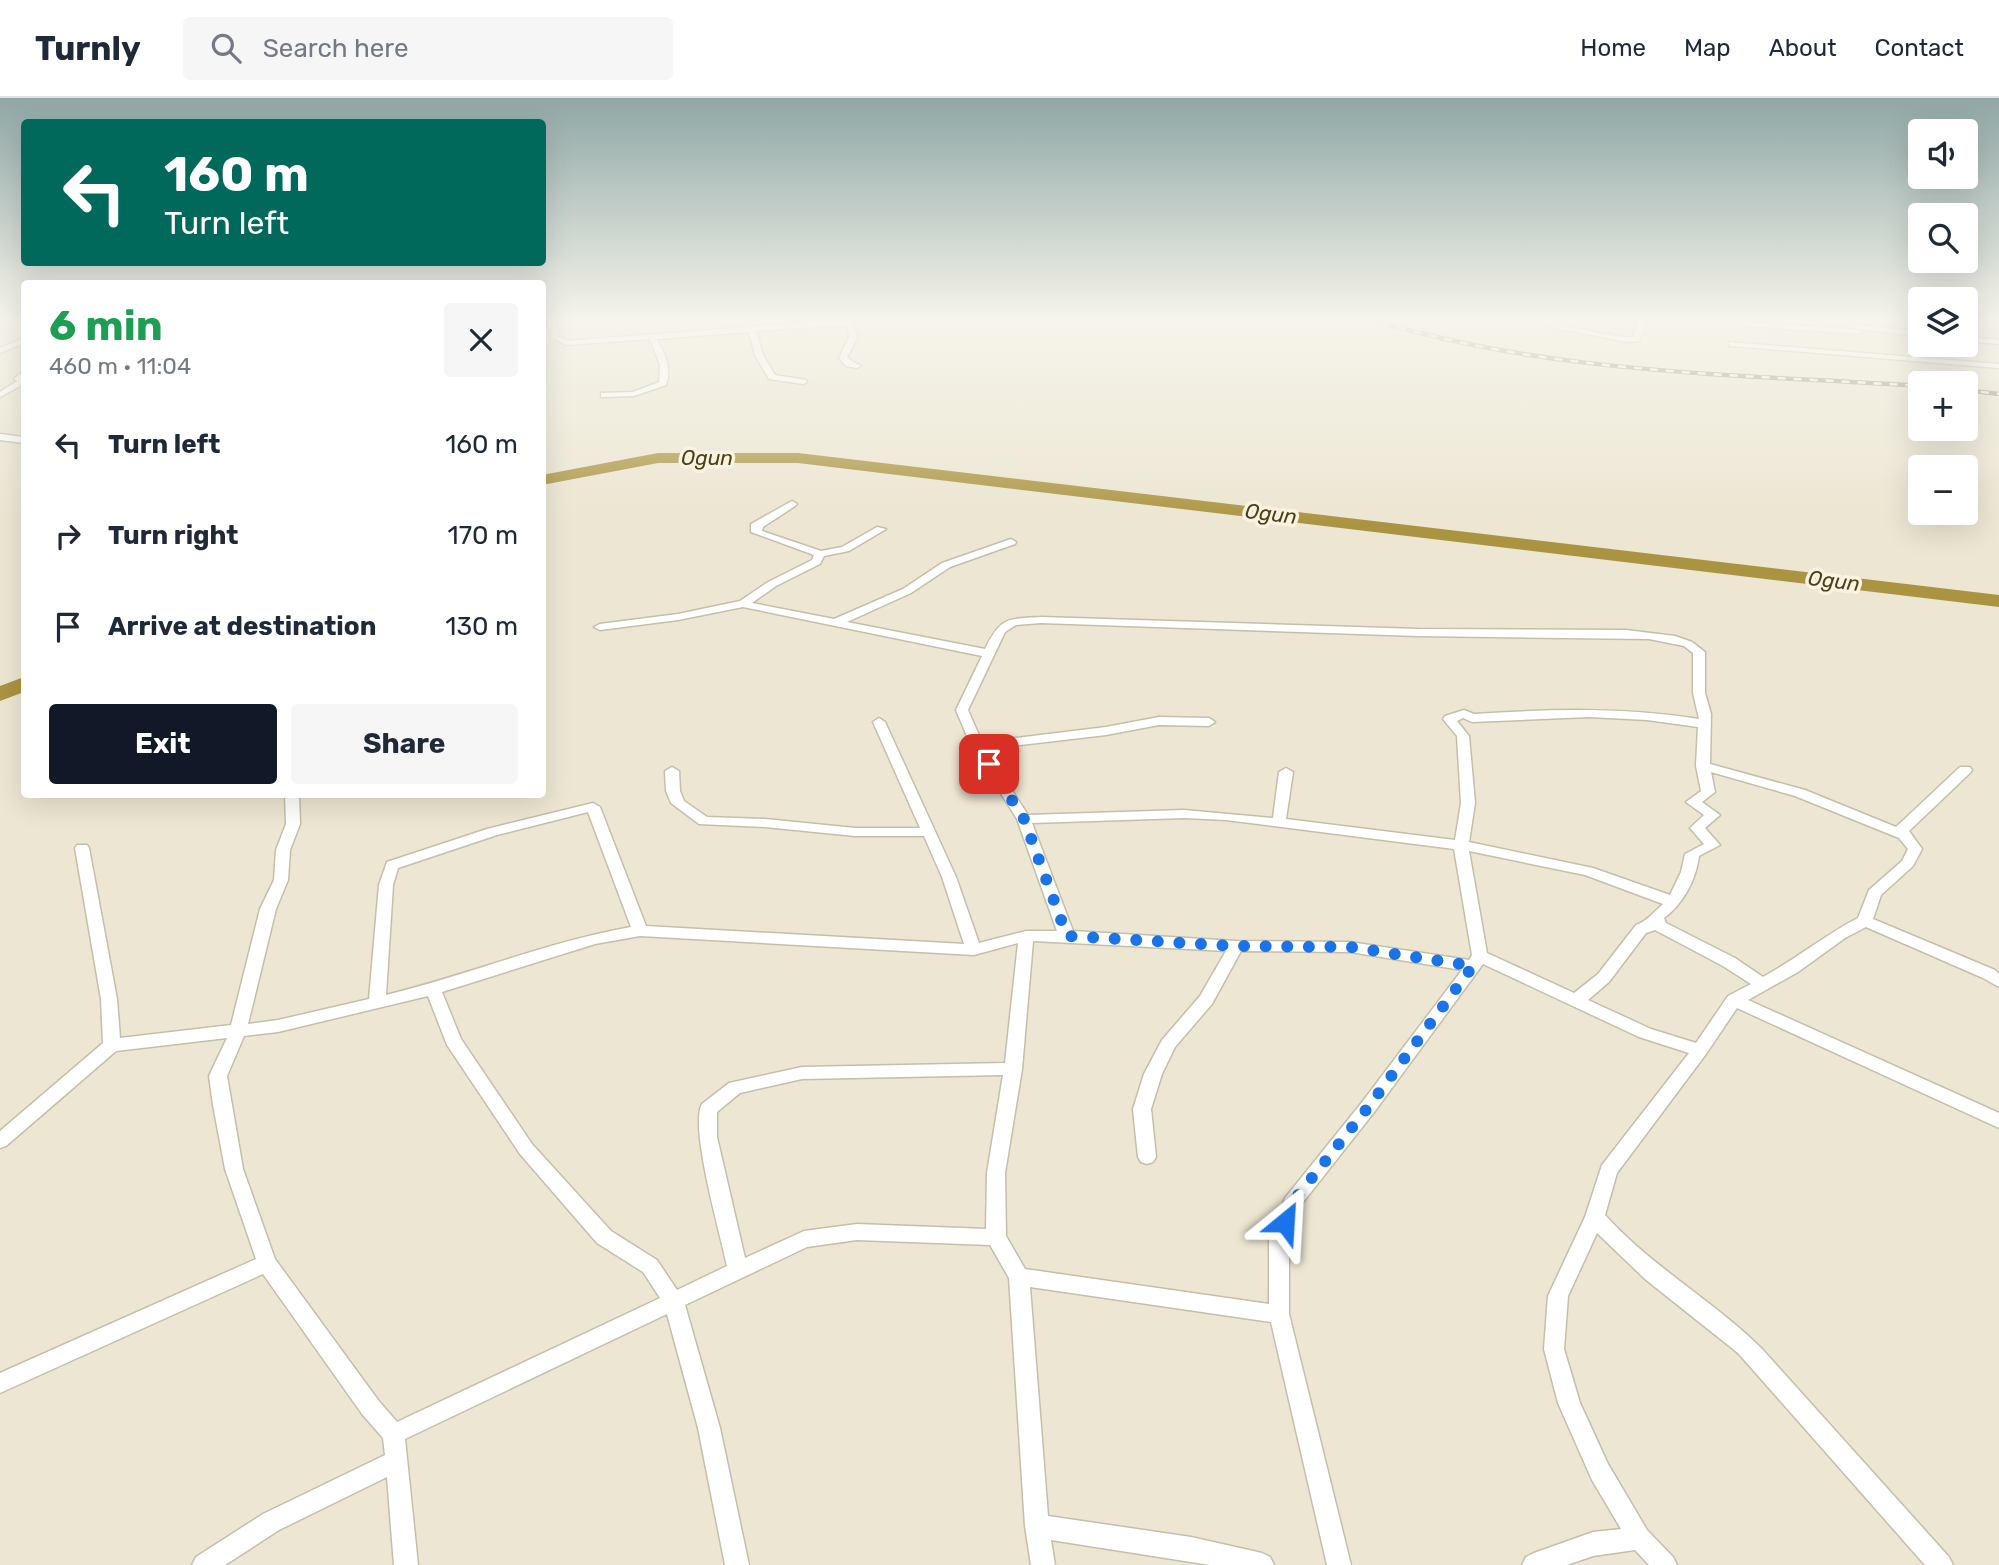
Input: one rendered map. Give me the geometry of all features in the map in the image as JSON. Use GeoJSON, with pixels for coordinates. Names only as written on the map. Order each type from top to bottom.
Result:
{"type":"FeatureCollection","features":[{"type":"Feature","properties":{"kind":"street"},"geometry":{"type":"LineString","coordinates":[[604,395],[634,394],[654,386]]}},
{"type":"Feature","properties":{"kind":"street"},"geometry":{"type":"LineString","coordinates":[[2,394],[19,395]]}},
{"type":"Feature","properties":{"kind":"street"},"geometry":{"type":"LineString","coordinates":[[0,437],[21,440]]}},
{"type":"Feature","properties":{"kind":"street"},"geometry":{"type":"LineString","coordinates":[[792,504],[763,524],[755,526],[758,527],[756,532],[820,554],[845,549],[881,529]]}},
{"type":"Feature","properties":{"kind":"street"},"geometry":{"type":"LineString","coordinates":[[836,622],[907,592],[946,565],[1011,542]]}},
{"type":"Feature","properties":{"kind":"street"},"geometry":{"type":"LineString","coordinates":[[743,604],[772,584],[816,562],[820,554]]}},
{"type":"Feature","properties":{"kind":"street"},"geometry":{"type":"LineString","coordinates":[[600,627],[678,617],[743,604],[989,654]]}},
{"type":"Feature","properties":{"kind":"street"},"geometry":{"type":"LineString","coordinates":[[1067,936],[1024,819],[977,746],[962,710],[1000,630],[1006,625],[1041,620],[1378,630],[1638,633],[1687,644],[1699,652],[1699,692],[1705,714],[1703,766],[1708,792],[1693,802],[1713,815],[1697,828],[1713,845],[1692,854],[1691,868],[1673,902],[1650,926],[1641,929],[1596,984],[1575,1000]]}},
{"type":"Feature","properties":{"kind":"street"},"geometry":{"type":"LineString","coordinates":[[1339,1565],[1279,1314],[1279,1241],[1292,1203],[1369,1106],[1476,961],[1461,845],[1468,803],[1462,736],[1449,719],[1464,714],[1472,718],[1560,714],[1634,715],[1663,716],[1704,724]]}},
{"type":"Feature","properties":{"kind":"street"},"geometry":{"type":"LineString","coordinates":[[977,746],[1106,731],[1159,721],[1209,722]]}},
{"type":"Feature","properties":{"kind":"street"},"geometry":{"type":"LineString","coordinates":[[880,722],[948,877],[974,950]]}},
{"type":"Feature","properties":{"kind":"street"},"geometry":{"type":"LineString","coordinates":[[1703,766],[1800,793],[1902,834],[1900,830]]}},
{"type":"Feature","properties":{"kind":"street"},"geometry":{"type":"LineString","coordinates":[[1900,830],[1965,770]]}},
{"type":"Feature","properties":{"kind":"street"},"geometry":{"type":"LineString","coordinates":[[672,771],[673,791],[678,803],[704,821],[765,823],[855,832],[929,832]]}},
{"type":"Feature","properties":{"kind":"street"},"geometry":{"type":"LineString","coordinates":[[1279,822],[1286,772]]}},
{"type":"Feature","properties":{"kind":"street"},"geometry":{"type":"LineString","coordinates":[[292,798],[293,824],[284,850],[281,880],[268,909],[238,1031],[218,1076],[234,1169],[267,1263],[370,1407],[394,1434],[406,1565]]}},
{"type":"Feature","properties":{"kind":"street"},"geometry":{"type":"LineString","coordinates":[[377,1004],[386,886],[392,864],[492,832],[593,807],[640,932]]}},
{"type":"Feature","properties":{"kind":"street"},"geometry":{"type":"LineString","coordinates":[[1024,819],[1184,814],[1279,822],[1461,845],[1588,871],[1673,902]]}},
{"type":"Feature","properties":{"kind":"street"},"geometry":{"type":"LineString","coordinates":[[1665,1565],[1639,1538],[1595,1461],[1569,1403],[1554,1349],[1558,1296],[1595,1217],[1609,1170],[1700,1050],[1734,1000],[1792,968],[1840,934],[1865,921],[1874,893],[1908,863],[1915,849],[1900,830]]}},
{"type":"Feature","properties":{"kind":"street"},"geometry":{"type":"LineString","coordinates":[[82,848],[109,999],[112,1045]]}},
{"type":"Feature","properties":{"kind":"street"},"geometry":{"type":"LineString","coordinates":[[1656,917],[1660,926],[1730,962],[1761,983]]}},
{"type":"Feature","properties":{"kind":"street"},"geometry":{"type":"LineString","coordinates":[[1865,921],[1989,974],[1999,982]]}},
{"type":"Feature","properties":{"kind":"street"},"geometry":{"type":"LineString","coordinates":[[0,1140],[112,1045],[154,1038],[278,1026],[433,989],[593,939],[640,932],[974,950],[1026,936],[1067,936],[1236,946],[1350,947],[1476,961],[1575,1000],[1645,1033],[1700,1050]]}},
{"type":"Feature","properties":{"kind":"street"},"geometry":{"type":"LineString","coordinates":[[1026,936],[1013,1069],[996,1173],[996,1237],[1019,1277],[1042,1565]]}},
{"type":"Feature","properties":{"kind":"street"},"geometry":{"type":"LineString","coordinates":[[1147,1157],[1142,1109],[1153,1074],[1168,1044],[1206,1000],[1236,946]]}},
{"type":"Feature","properties":{"kind":"street"},"geometry":{"type":"LineString","coordinates":[[433,989],[453,1041],[526,1149],[604,1237],[650,1266],[673,1300],[709,1428],[737,1565]]}},
{"type":"Feature","properties":{"kind":"street"},"geometry":{"type":"LineString","coordinates":[[1734,1000],[1999,1121]]}},
{"type":"Feature","properties":{"kind":"street"},"geometry":{"type":"LineString","coordinates":[[738,1269],[708,1137],[708,1109],[735,1088],[802,1073],[1013,1069]]}},
{"type":"Feature","properties":{"kind":"street"},"geometry":{"type":"LineString","coordinates":[[1595,1217],[1615,1240],[1661,1280],[1719,1323],[1755,1356],[1894,1517],[1941,1565]]}},
{"type":"Feature","properties":{"kind":"street"},"geometry":{"type":"LineString","coordinates":[[394,1434],[804,1239],[857,1233],[996,1237]]}},
{"type":"Feature","properties":{"kind":"street"},"geometry":{"type":"LineString","coordinates":[[0,1383],[267,1263]]}},
{"type":"Feature","properties":{"kind":"street"},"geometry":{"type":"LineString","coordinates":[[1019,1277],[1279,1314]]}},
{"type":"Feature","properties":{"kind":"street"},"geometry":{"type":"LineString","coordinates":[[204,1565],[271,1521],[396,1461]]}},
{"type":"Feature","properties":{"kind":"street"},"geometry":{"type":"LineString","coordinates":[[1037,1526],[1191,1549],[1262,1565]]}},
{"type":"Feature","properties":{"kind":"street"},"geometry":{"type":"LineString","coordinates":[[1534,1565],[1593,1544],[1639,1538]]}},
{"type":"Feature","properties":{"kind":"waterway","name":"Ogun"},"geometry":{"type":"LineString","coordinates":[[546,479],[658,458],[798,458],[1999,601]]}},
{"type":"Feature","properties":{"kind":"waterway","name":"Ogun"},"geometry":{"type":"LineString","coordinates":[[0,694],[21,685]]}},
{"type":"Feature","properties":{"kind":"railway"},"geometry":{"type":"LineString","coordinates":[[1978,392],[1999,394]]}},
{"type":"Feature","properties":{"kind":"route"},"geometry":{"type":"LineString","coordinates":[[989,764],[1024,819],[1067,936],[1236,946],[1350,947],[1473,966],[1369,1106],[1292,1203],[1285,1222]]}}]}
